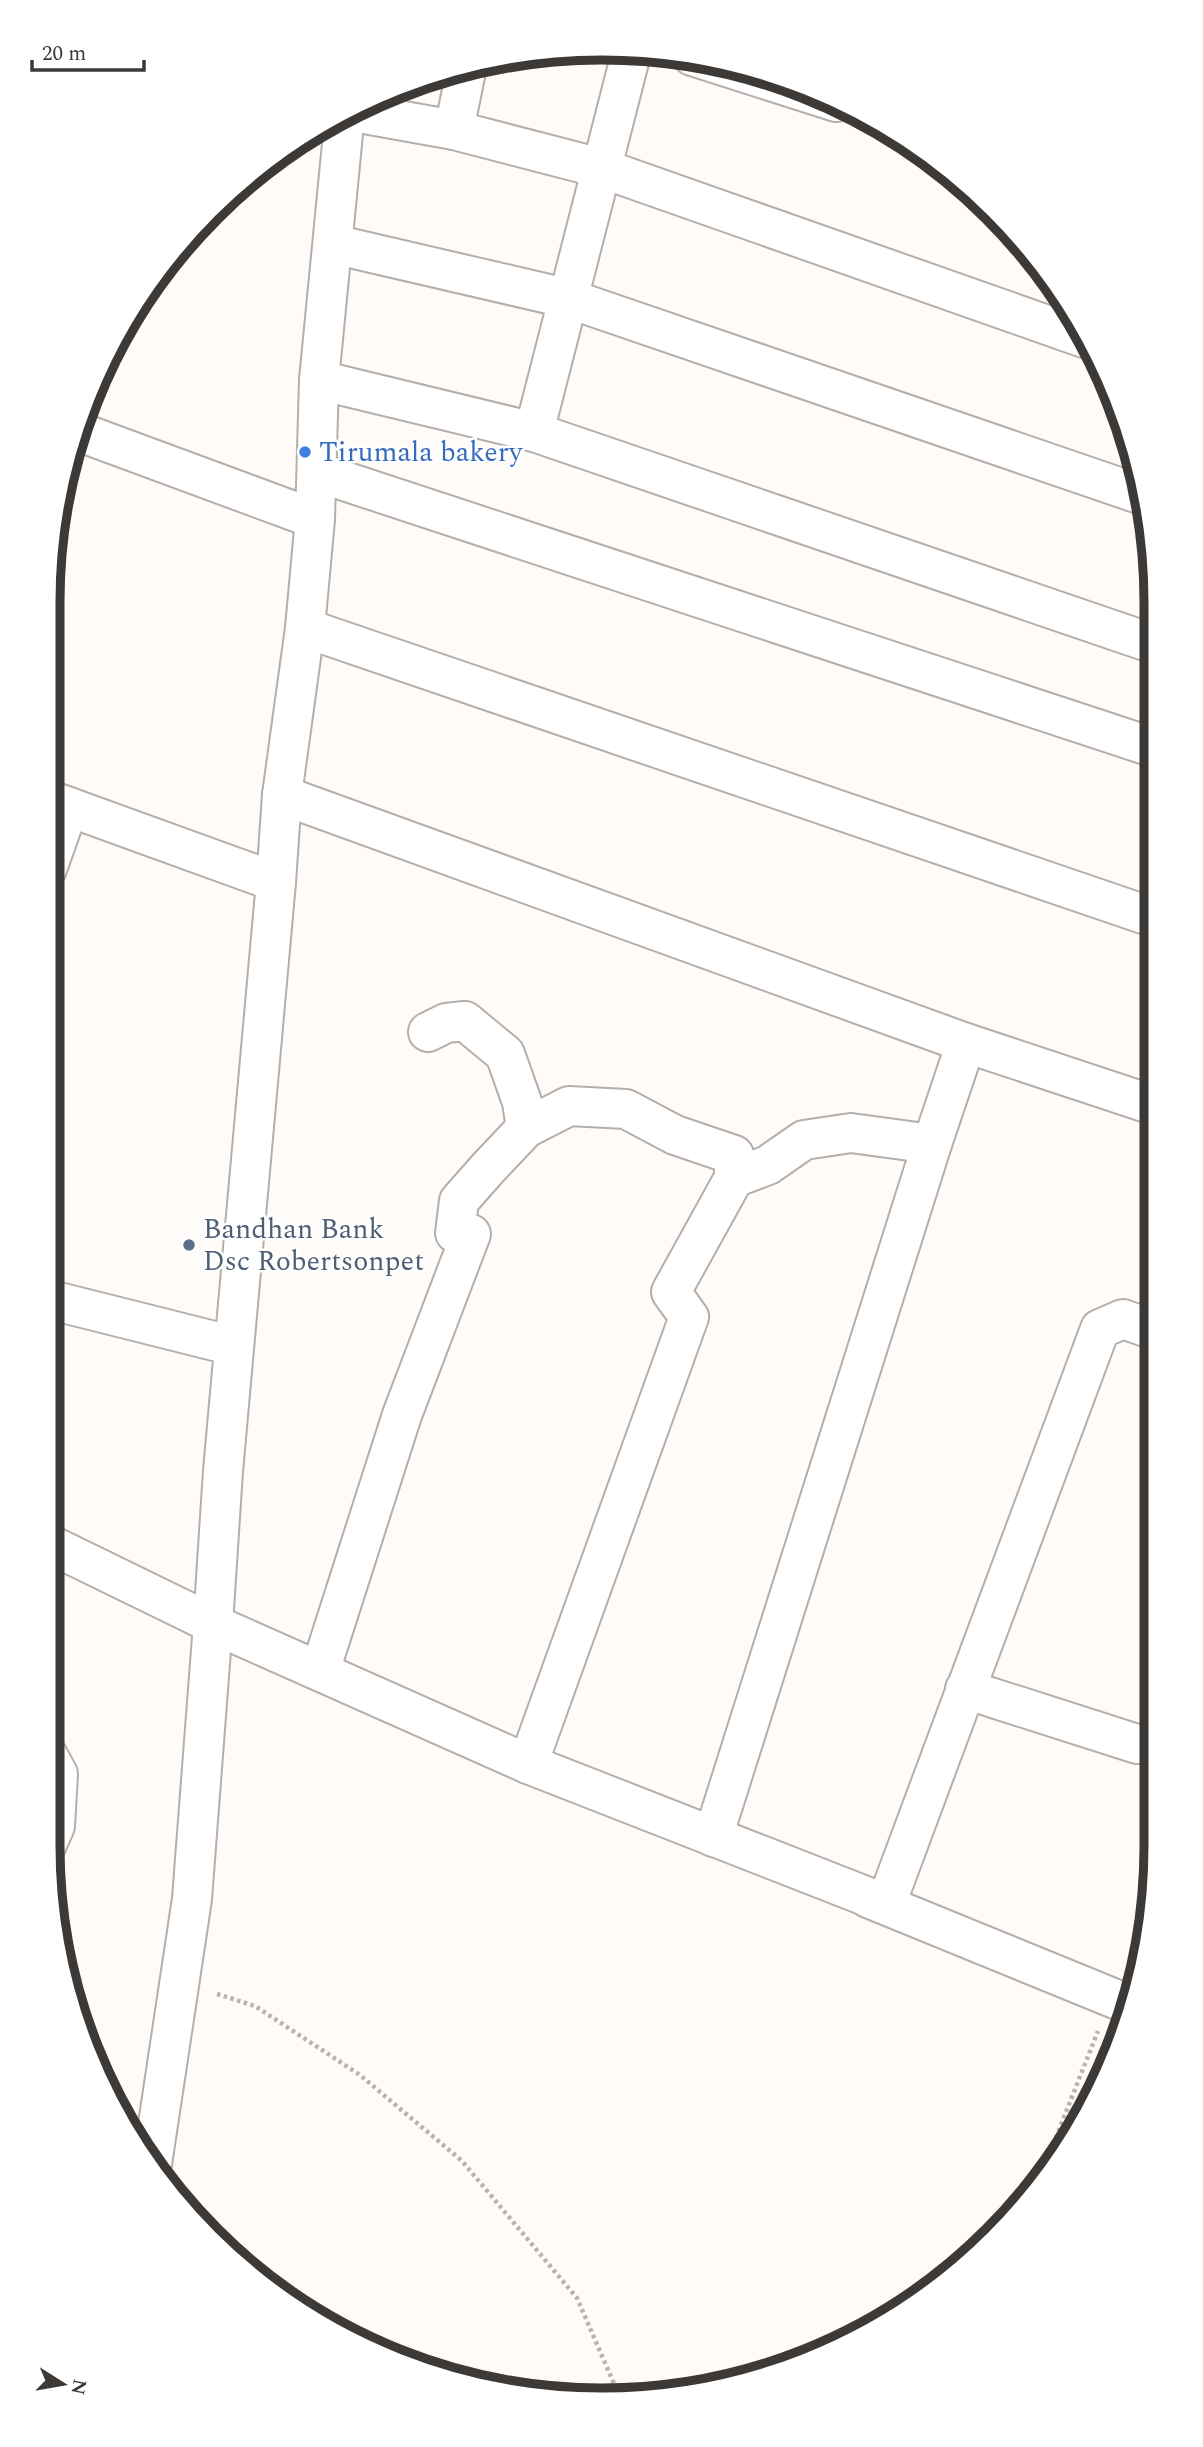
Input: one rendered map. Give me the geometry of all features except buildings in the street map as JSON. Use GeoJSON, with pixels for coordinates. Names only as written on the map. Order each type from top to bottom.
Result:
{"type":"FeatureCollection","features":[{"type":"Feature","properties":{"kind":"street"},"geometry":{"type":"LineString","coordinates":[[534,432],[604,169],[629,61]]}},
{"type":"Feature","properties":{"kind":"street"},"geometry":{"type":"LineString","coordinates":[[454,130],[465,77]]}},
{"type":"Feature","properties":{"kind":"street"},"geometry":{"type":"LineString","coordinates":[[363,115],[454,130],[604,169],[1073,334]]}},
{"type":"Feature","properties":{"kind":"street"},"geometry":{"type":"LineString","coordinates":[[154,2151],[192,1899],[223,1471],[282,795],[305,628],[315,519],[319,380],[346,124]]}},
{"type":"Feature","properties":{"kind":"street"},"geometry":{"type":"LineString","coordinates":[[332,244],[570,299],[1132,492]]}},
{"type":"Feature","properties":{"kind":"street"},"geometry":{"type":"LineString","coordinates":[[319,380],[534,432],[1144,641]]}},
{"type":"Feature","properties":{"kind":"street"},"geometry":{"type":"LineString","coordinates":[[86,433],[315,519]]}},
{"type":"Feature","properties":{"kind":"street"},"geometry":{"type":"LineString","coordinates":[[317,472],[1144,744]]}},
{"type":"Feature","properties":{"kind":"street"},"geometry":{"type":"LineString","coordinates":[[305,628],[1144,914]]}},
{"type":"Feature","properties":{"kind":"street"},"geometry":{"type":"LineString","coordinates":[[282,795],[966,1043],[1144,1102]]}},
{"type":"Feature","properties":{"kind":"street"},"geometry":{"type":"LineString","coordinates":[[60,804],[276,882]]}},
{"type":"Feature","properties":{"kind":"street"},"geometry":{"type":"LineString","coordinates":[[428,1032],[446,1023],[465,1021],[505,1054],[522,1102],[526,1128]]}},
{"type":"Feature","properties":{"kind":"street"},"geometry":{"type":"LineString","coordinates":[[713,1837],[966,1043]]}},
{"type":"Feature","properties":{"kind":"street"},"geometry":{"type":"LineString","coordinates":[[320,1671],[402,1415],[471,1234],[455,1233],[460,1201],[526,1128],[569,1107],[626,1109],[675,1135],[734,1154],[734,1178],[671,1292],[689,1317],[528,1764]]}},
{"type":"Feature","properties":{"kind":"street"},"geometry":{"type":"LineString","coordinates":[[734,1178],[768,1165],[804,1140],[851,1133],[932,1144]]}},
{"type":"Feature","properties":{"kind":"street"},"geometry":{"type":"LineString","coordinates":[[60,1302],[234,1346]]}},
{"type":"Feature","properties":{"kind":"street"},"geometry":{"type":"LineString","coordinates":[[868,1898],[886,1904],[1100,1329],[1123,1319],[1144,1326]]}},
{"type":"Feature","properties":{"kind":"street"},"geometry":{"type":"LineString","coordinates":[[60,1553],[528,1764],[1120,2001]]}},
{"type":"Feature","properties":{"kind":"street"},"geometry":{"type":"LineString","coordinates":[[965,1689],[1137,1744]]}},
{"type":"Feature","properties":{"kind":"path"},"geometry":{"type":"LineString","coordinates":[[179,1981],[255,2006],[360,2075],[462,2161],[577,2298],[616,2387]]}},
{"type":"Feature","properties":{"kind":"path"},"geometry":{"type":"LineString","coordinates":[[1054,2144],[1120,2001]]}},
{"type":"Feature","properties":{"kind":"place","name":"Tirumala bakery"},"geometry":{"type":"Point","coordinates":[305,452]}},
{"type":"Feature","properties":{"kind":"place","name":"Bandhan Bank Dsc Robertsonpet"},"geometry":{"type":"Point","coordinates":[189,1245]}}]}
